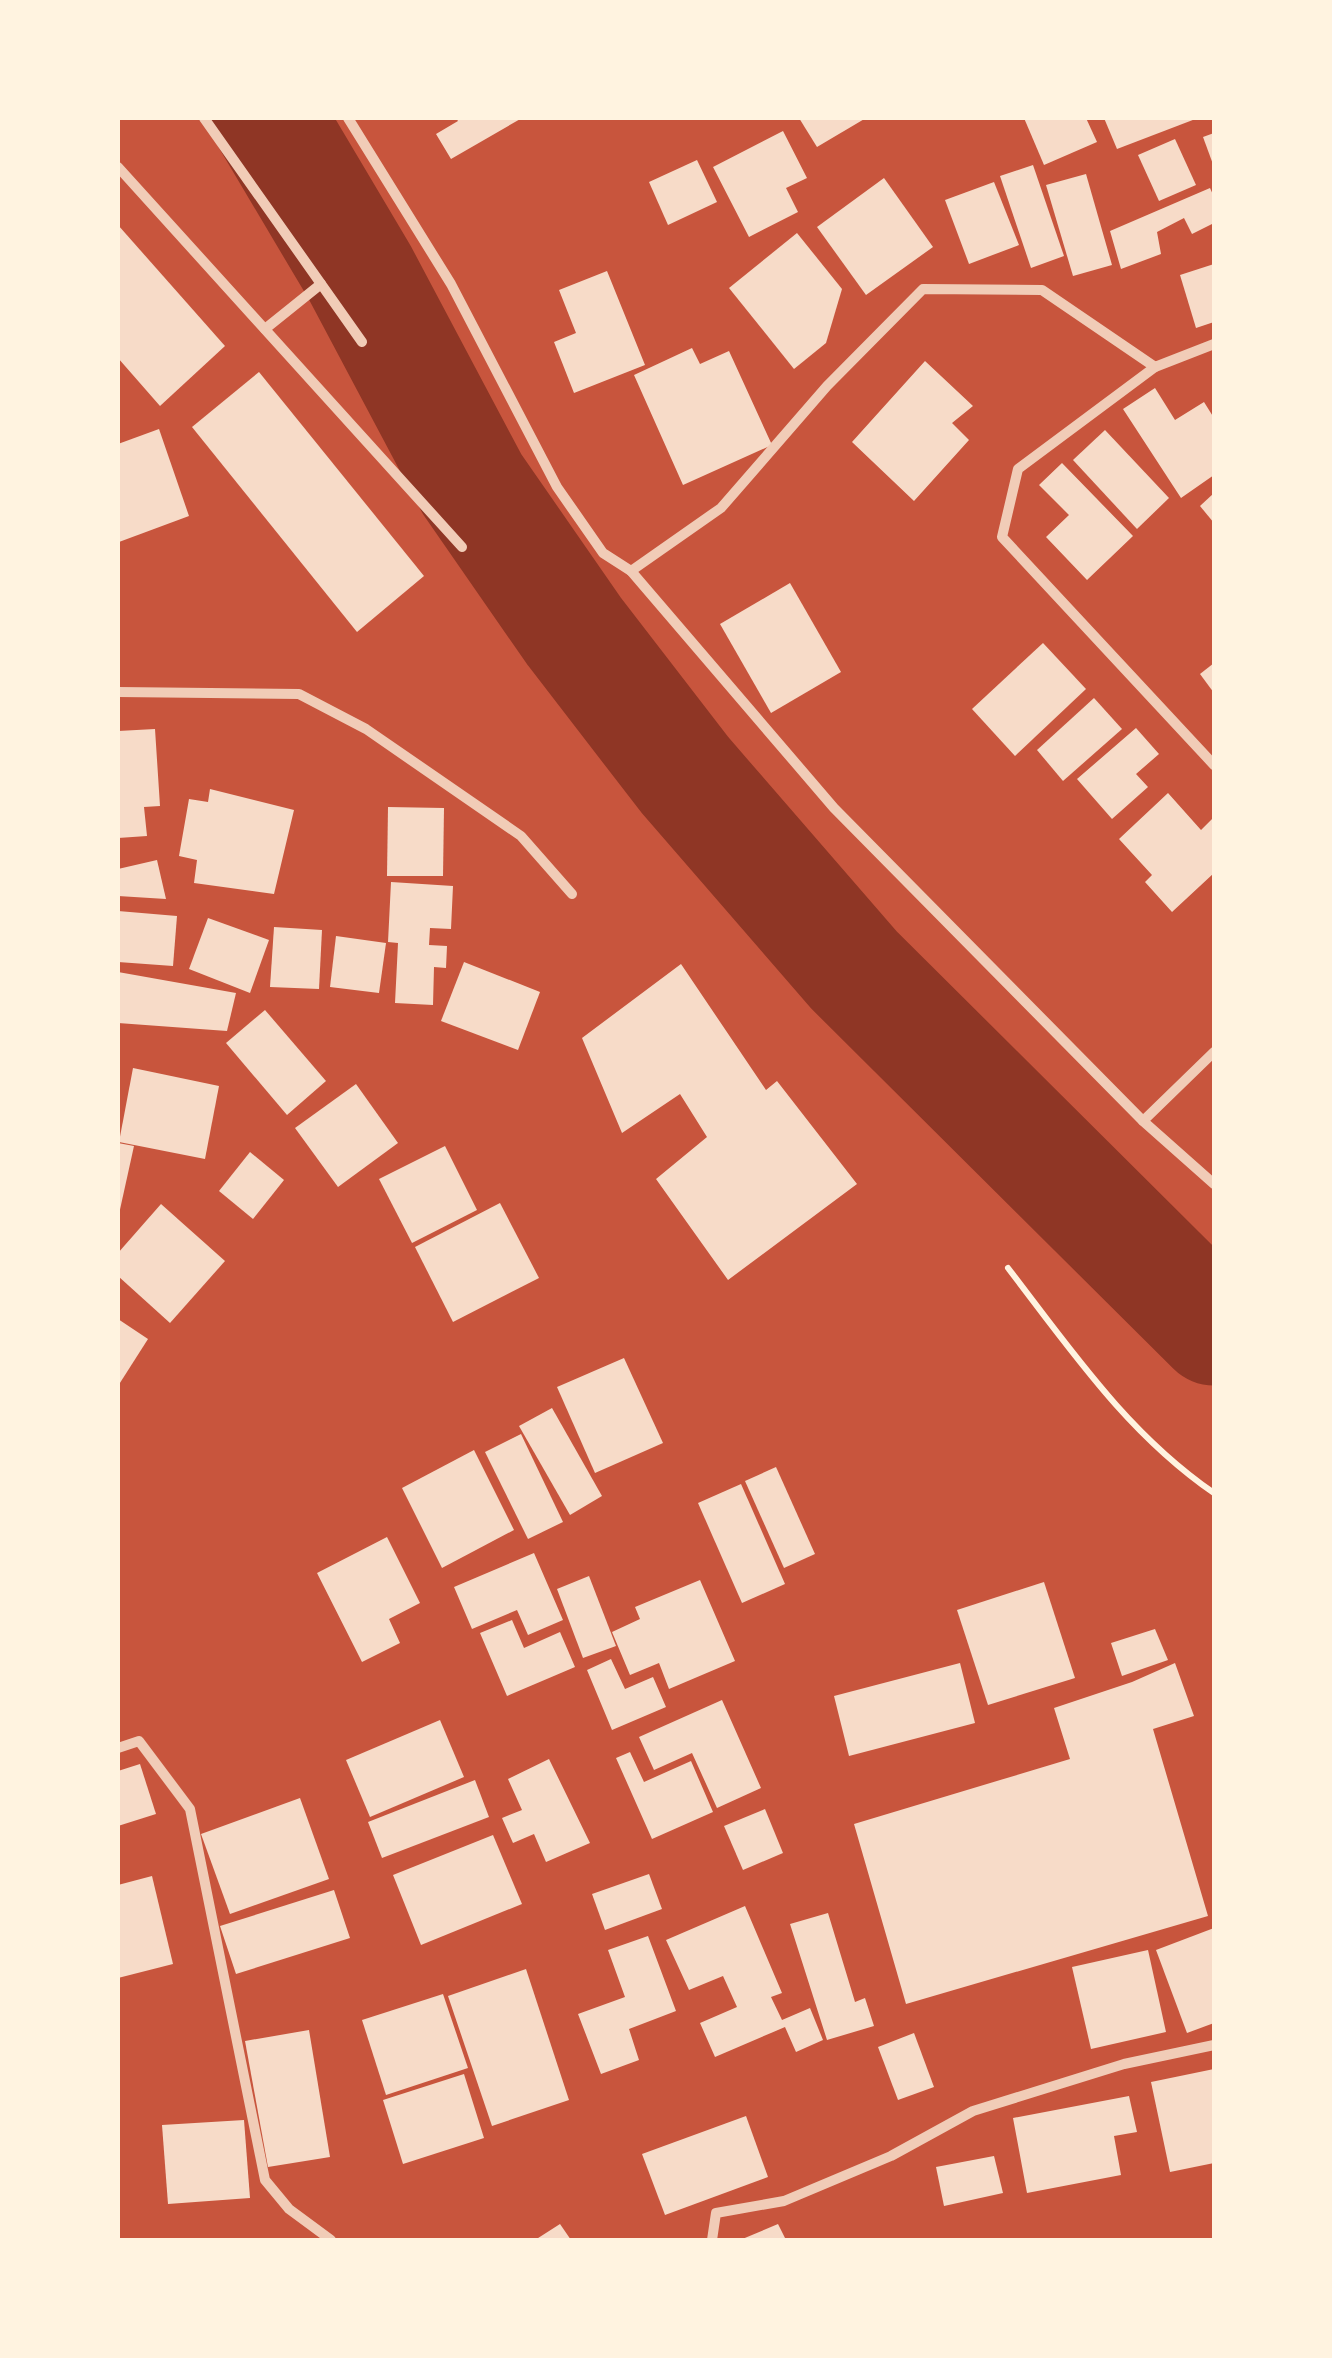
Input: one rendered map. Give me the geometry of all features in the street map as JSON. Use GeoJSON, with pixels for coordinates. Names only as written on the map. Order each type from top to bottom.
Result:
{"type":"FeatureCollection","features":[{"type":"Feature","properties":{"kind":"street"},"geometry":{"type":"LineString","coordinates":[[204,118],[362,342]]}},
{"type":"Feature","properties":{"kind":"street"},"geometry":{"type":"LineString","coordinates":[[348,118],[451,284],[557,487],[602,553],[632,571],[834,808],[1144,1121],[1214,1184]]}},
{"type":"Feature","properties":{"kind":"street"},"geometry":{"type":"LineString","coordinates":[[118,167],[462,547]]}},
{"type":"Feature","properties":{"kind":"street"},"geometry":{"type":"LineString","coordinates":[[265,330],[321,284]]}},
{"type":"Feature","properties":{"kind":"street"},"geometry":{"type":"LineString","coordinates":[[632,571],[720,508],[826,386],[923,289],[1042,290],[1155,367]]}},
{"type":"Feature","properties":{"kind":"street"},"geometry":{"type":"LineString","coordinates":[[1214,344],[1155,367],[1018,469],[1002,537],[1214,765]]}},
{"type":"Feature","properties":{"kind":"street"},"geometry":{"type":"LineString","coordinates":[[118,692],[299,694],[366,728],[521,836],[572,894]]}},
{"type":"Feature","properties":{"kind":"street"},"geometry":{"type":"LineString","coordinates":[[1144,1121],[1214,1052]]}},
{"type":"Feature","properties":{"kind":"street"},"geometry":{"type":"LineString","coordinates":[[118,1748],[139,1741],[190,1809],[265,2180],[289,2209],[331,2240]]}},
{"type":"Feature","properties":{"kind":"street"},"geometry":{"type":"LineString","coordinates":[[712,2240],[716,2213],[784,2201],[891,2156],[973,2111],[1124,2064],[1214,2045]]}},
{"type":"Feature","properties":{"kind":"path"},"geometry":{"type":"LineString","coordinates":[[1008,1268],[1103,1392],[1174,1465],[1214,1493]]}},
{"type":"Feature","properties":{"kind":"building"},"geometry":{"type":"Polygon","coordinates":[[[456,118],[522,118],[451,159],[436,134],[458,121],[456,118]]]}},
{"type":"Feature","properties":{"kind":"building"},"geometry":{"type":"Polygon","coordinates":[[[799,118],[866,118],[817,147],[799,118]]]}},
{"type":"Feature","properties":{"kind":"building"},"geometry":{"type":"Polygon","coordinates":[[[1024,118],[1086,118],[1097,142],[1044,165],[1024,118]]]}},
{"type":"Feature","properties":{"kind":"building"},"geometry":{"type":"Polygon","coordinates":[[[1104,118],[1198,118],[1117,149],[1104,118]]]}},
{"type":"Feature","properties":{"kind":"building"},"geometry":{"type":"Polygon","coordinates":[[[783,131],[807,178],[786,188],[798,212],[749,237],[713,167],[783,131]]]}},
{"type":"Feature","properties":{"kind":"building"},"geometry":{"type":"Polygon","coordinates":[[[1214,133],[1214,167],[1203,137],[1214,133]]]}},
{"type":"Feature","properties":{"kind":"building"},"geometry":{"type":"Polygon","coordinates":[[[1175,139],[1196,185],[1159,201],[1138,155],[1175,139]]]}},
{"type":"Feature","properties":{"kind":"building"},"geometry":{"type":"Polygon","coordinates":[[[697,160],[717,202],[668,225],[649,182],[697,160]]]}},
{"type":"Feature","properties":{"kind":"building"},"geometry":{"type":"Polygon","coordinates":[[[1033,165],[1064,256],[1031,268],[1000,176],[1033,165]]]}},
{"type":"Feature","properties":{"kind":"building"},"geometry":{"type":"Polygon","coordinates":[[[1086,174],[1112,265],[1073,276],[1046,185],[1086,174]]]}},
{"type":"Feature","properties":{"kind":"building"},"geometry":{"type":"Polygon","coordinates":[[[884,178],[933,247],[866,295],[817,227],[884,178]]]}},
{"type":"Feature","properties":{"kind":"building"},"geometry":{"type":"Polygon","coordinates":[[[994,182],[1019,245],[969,264],[945,200],[994,182]]]}},
{"type":"Feature","properties":{"kind":"building"},"geometry":{"type":"Polygon","coordinates":[[[1210,188],[1214,223],[1192,234],[1184,218],[1157,232],[1161,254],[1121,269],[1110,231],[1210,188]]]}},
{"type":"Feature","properties":{"kind":"building"},"geometry":{"type":"Polygon","coordinates":[[[118,225],[225,346],[160,406],[118,358],[118,225]]]}},
{"type":"Feature","properties":{"kind":"building"},"geometry":{"type":"Polygon","coordinates":[[[797,233],[842,289],[826,343],[794,369],[729,288],[797,233]]]}},
{"type":"Feature","properties":{"kind":"building"},"geometry":{"type":"Polygon","coordinates":[[[1214,264],[1214,322],[1196,328],[1180,275],[1214,264]]]}},
{"type":"Feature","properties":{"kind":"building"},"geometry":{"type":"Polygon","coordinates":[[[607,271],[645,365],[574,393],[554,342],[576,333],[559,290],[607,271]]]}},
{"type":"Feature","properties":{"kind":"building"},"geometry":{"type":"Polygon","coordinates":[[[692,348],[700,364],[729,351],[772,445],[683,485],[634,375],[692,348]]]}},
{"type":"Feature","properties":{"kind":"building"},"geometry":{"type":"Polygon","coordinates":[[[925,361],[973,406],[952,423],[969,440],[914,501],[852,442],[925,361]]]}},
{"type":"Feature","properties":{"kind":"building"},"geometry":{"type":"Polygon","coordinates":[[[259,372],[424,576],[357,632],[192,427],[259,372]]]}},
{"type":"Feature","properties":{"kind":"building"},"geometry":{"type":"Polygon","coordinates":[[[1155,388],[1175,420],[1204,402],[1214,418],[1214,475],[1181,498],[1123,409],[1155,388]]]}},
{"type":"Feature","properties":{"kind":"building"},"geometry":{"type":"Polygon","coordinates":[[[159,429],[189,516],[119,542],[118,444],[159,429]]]}},
{"type":"Feature","properties":{"kind":"building"},"geometry":{"type":"Polygon","coordinates":[[[1105,430],[1169,498],[1137,529],[1073,460],[1105,430]]]}},
{"type":"Feature","properties":{"kind":"building"},"geometry":{"type":"Polygon","coordinates":[[[1062,463],[1133,536],[1087,580],[1046,537],[1069,515],[1039,485],[1062,463]]]}},
{"type":"Feature","properties":{"kind":"building"},"geometry":{"type":"Polygon","coordinates":[[[1214,493],[1214,523],[1200,506],[1214,493]]]}},
{"type":"Feature","properties":{"kind":"building"},"geometry":{"type":"Polygon","coordinates":[[[790,583],[841,672],[771,713],[720,624],[790,583]]]}},
{"type":"Feature","properties":{"kind":"building"},"geometry":{"type":"Polygon","coordinates":[[[1043,643],[1086,689],[1015,756],[972,709],[1043,643]]]}},
{"type":"Feature","properties":{"kind":"building"},"geometry":{"type":"Polygon","coordinates":[[[1214,663],[1214,693],[1200,674],[1214,663]]]}},
{"type":"Feature","properties":{"kind":"building"},"geometry":{"type":"Polygon","coordinates":[[[1094,698],[1122,729],[1063,781],[1037,750],[1094,698]]]}},
{"type":"Feature","properties":{"kind":"building"},"geometry":{"type":"Polygon","coordinates":[[[1136,728],[1159,754],[1136,774],[1148,787],[1112,819],[1077,779],[1136,728]]]}},
{"type":"Feature","properties":{"kind":"building"},"geometry":{"type":"Polygon","coordinates":[[[155,729],[160,806],[144,807],[147,836],[118,838],[118,731],[155,729]]]}},
{"type":"Feature","properties":{"kind":"building"},"geometry":{"type":"Polygon","coordinates":[[[210,789],[294,810],[274,894],[194,883],[197,860],[179,856],[189,799],[208,802],[210,789]]]}},
{"type":"Feature","properties":{"kind":"building"},"geometry":{"type":"Polygon","coordinates":[[[1168,793],[1201,830],[1214,817],[1214,873],[1172,912],[1145,882],[1152,875],[1119,839],[1168,793]]]}},
{"type":"Feature","properties":{"kind":"building"},"geometry":{"type":"Polygon","coordinates":[[[388,807],[444,808],[443,876],[387,876],[388,807]]]}},
{"type":"Feature","properties":{"kind":"building"},"geometry":{"type":"Polygon","coordinates":[[[157,860],[166,899],[118,896],[118,869],[157,860]]]}},
{"type":"Feature","properties":{"kind":"building"},"geometry":{"type":"Polygon","coordinates":[[[391,882],[453,886],[451,929],[430,928],[429,945],[447,946],[446,968],[434,967],[433,1005],[395,1003],[398,943],[388,942],[391,882]]]}},
{"type":"Feature","properties":{"kind":"building"},"geometry":{"type":"Polygon","coordinates":[[[118,911],[177,916],[173,966],[118,962],[118,911]]]}},
{"type":"Feature","properties":{"kind":"building"},"geometry":{"type":"Polygon","coordinates":[[[208,918],[269,940],[250,993],[189,969],[208,918]]]}},
{"type":"Feature","properties":{"kind":"building"},"geometry":{"type":"Polygon","coordinates":[[[274,927],[322,930],[319,989],[270,987],[274,927]]]}},
{"type":"Feature","properties":{"kind":"building"},"geometry":{"type":"Polygon","coordinates":[[[336,936],[386,943],[379,993],[330,987],[336,936]]]}},
{"type":"Feature","properties":{"kind":"building"},"geometry":{"type":"Polygon","coordinates":[[[464,962],[540,992],[518,1050],[441,1021],[464,962]]]}},
{"type":"Feature","properties":{"kind":"building"},"geometry":{"type":"Polygon","coordinates":[[[681,964],[766,1090],[777,1081],[857,1184],[728,1280],[656,1179],[707,1137],[680,1094],[622,1133],[582,1038],[681,964]]]}},
{"type":"Feature","properties":{"kind":"building"},"geometry":{"type":"Polygon","coordinates":[[[118,972],[236,993],[227,1031],[118,1023],[118,972]]]}},
{"type":"Feature","properties":{"kind":"building"},"geometry":{"type":"Polygon","coordinates":[[[265,1010],[326,1081],[287,1115],[226,1043],[265,1010]]]}},
{"type":"Feature","properties":{"kind":"building"},"geometry":{"type":"Polygon","coordinates":[[[133,1068],[219,1086],[205,1159],[119,1142],[133,1068]]]}},
{"type":"Feature","properties":{"kind":"building"},"geometry":{"type":"Polygon","coordinates":[[[356,1084],[398,1143],[338,1187],[295,1128],[356,1084]]]}},
{"type":"Feature","properties":{"kind":"building"},"geometry":{"type":"Polygon","coordinates":[[[118,1143],[134,1146],[119,1214],[118,1214],[118,1143]]]}},
{"type":"Feature","properties":{"kind":"building"},"geometry":{"type":"Polygon","coordinates":[[[445,1146],[477,1210],[412,1243],[379,1179],[445,1146]]]}},
{"type":"Feature","properties":{"kind":"building"},"geometry":{"type":"Polygon","coordinates":[[[250,1152],[284,1180],[253,1219],[219,1191],[250,1152]]]}},
{"type":"Feature","properties":{"kind":"building"},"geometry":{"type":"Polygon","coordinates":[[[500,1203],[539,1278],[453,1322],[415,1247],[500,1203]]]}},
{"type":"Feature","properties":{"kind":"building"},"geometry":{"type":"Polygon","coordinates":[[[161,1204],[225,1261],[170,1323],[118,1276],[118,1253],[161,1204]]]}},
{"type":"Feature","properties":{"kind":"building"},"geometry":{"type":"Polygon","coordinates":[[[118,1319],[148,1339],[118,1386],[118,1319]]]}},
{"type":"Feature","properties":{"kind":"building"},"geometry":{"type":"Polygon","coordinates":[[[624,1358],[663,1443],[595,1473],[557,1387],[624,1358]]]}},
{"type":"Feature","properties":{"kind":"building"},"geometry":{"type":"Polygon","coordinates":[[[552,1408],[602,1496],[570,1515],[519,1426],[552,1408]]]}},
{"type":"Feature","properties":{"kind":"building"},"geometry":{"type":"Polygon","coordinates":[[[521,1434],[563,1522],[528,1539],[485,1452],[521,1434]]]}},
{"type":"Feature","properties":{"kind":"building"},"geometry":{"type":"Polygon","coordinates":[[[474,1450],[514,1530],[442,1568],[402,1488],[474,1450]]]}},
{"type":"Feature","properties":{"kind":"building"},"geometry":{"type":"Polygon","coordinates":[[[776,1467],[815,1554],[784,1568],[745,1481],[776,1467]]]}},
{"type":"Feature","properties":{"kind":"building"},"geometry":{"type":"Polygon","coordinates":[[[741,1484],[785,1584],[742,1603],[698,1503],[741,1484]]]}},
{"type":"Feature","properties":{"kind":"building"},"geometry":{"type":"Polygon","coordinates":[[[387,1537],[420,1603],[389,1619],[400,1643],[362,1662],[317,1573],[387,1537]]]}},
{"type":"Feature","properties":{"kind":"building"},"geometry":{"type":"Polygon","coordinates":[[[534,1553],[563,1620],[528,1635],[517,1610],[472,1629],[454,1587],[534,1553]]]}},
{"type":"Feature","properties":{"kind":"building"},"geometry":{"type":"Polygon","coordinates":[[[589,1576],[616,1646],[583,1658],[557,1589],[589,1576]]]}},
{"type":"Feature","properties":{"kind":"building"},"geometry":{"type":"Polygon","coordinates":[[[700,1580],[735,1661],[669,1689],[659,1663],[630,1675],[612,1632],[640,1619],[635,1607],[700,1580]]]}},
{"type":"Feature","properties":{"kind":"building"},"geometry":{"type":"Polygon","coordinates":[[[1044,1582],[1075,1678],[988,1705],[957,1610],[1044,1582]]]}},
{"type":"Feature","properties":{"kind":"building"},"geometry":{"type":"Polygon","coordinates":[[[512,1620],[524,1648],[560,1632],[575,1667],[507,1696],[480,1633],[512,1620]]]}},
{"type":"Feature","properties":{"kind":"building"},"geometry":{"type":"Polygon","coordinates":[[[1155,1629],[1168,1660],[1122,1676],[1111,1643],[1155,1629]]]}},
{"type":"Feature","properties":{"kind":"building"},"geometry":{"type":"Polygon","coordinates":[[[611,1659],[625,1689],[653,1677],[666,1707],[612,1730],[587,1670],[611,1659]]]}},
{"type":"Feature","properties":{"kind":"building"},"geometry":{"type":"Polygon","coordinates":[[[960,1663],[975,1723],[849,1756],[834,1696],[960,1663]]]}},
{"type":"Feature","properties":{"kind":"building"},"geometry":{"type":"Polygon","coordinates":[[[1175,1663],[1194,1716],[1153,1729],[1208,1916],[906,2004],[854,1824],[1070,1759],[1054,1708],[1175,1663]]]}},
{"type":"Feature","properties":{"kind":"building"},"geometry":{"type":"Polygon","coordinates":[[[722,1700],[761,1788],[717,1808],[692,1753],[654,1770],[639,1737],[722,1700]]]}},
{"type":"Feature","properties":{"kind":"building"},"geometry":{"type":"Polygon","coordinates":[[[440,1720],[464,1777],[370,1817],[346,1760],[440,1720]]]}},
{"type":"Feature","properties":{"kind":"building"},"geometry":{"type":"Polygon","coordinates":[[[630,1752],[644,1782],[691,1761],[713,1812],[652,1839],[616,1758],[630,1752]]]}},
{"type":"Feature","properties":{"kind":"building"},"geometry":{"type":"Polygon","coordinates":[[[549,1759],[590,1843],[546,1862],[534,1834],[513,1843],[502,1818],[522,1810],[508,1779],[549,1759]]]}},
{"type":"Feature","properties":{"kind":"building"},"geometry":{"type":"Polygon","coordinates":[[[140,1764],[156,1814],[118,1826],[118,1771],[140,1764]]]}},
{"type":"Feature","properties":{"kind":"building"},"geometry":{"type":"Polygon","coordinates":[[[475,1780],[489,1817],[382,1858],[368,1822],[475,1780]]]}},
{"type":"Feature","properties":{"kind":"building"},"geometry":{"type":"Polygon","coordinates":[[[300,1798],[329,1879],[230,1914],[201,1834],[300,1798]]]}},
{"type":"Feature","properties":{"kind":"building"},"geometry":{"type":"Polygon","coordinates":[[[765,1809],[783,1853],[743,1870],[724,1826],[765,1809]]]}},
{"type":"Feature","properties":{"kind":"building"},"geometry":{"type":"Polygon","coordinates":[[[493,1835],[522,1904],[421,1945],[393,1875],[493,1835]]]}},
{"type":"Feature","properties":{"kind":"building"},"geometry":{"type":"Polygon","coordinates":[[[649,1874],[662,1909],[605,1930],[592,1894],[649,1874]]]}},
{"type":"Feature","properties":{"kind":"building"},"geometry":{"type":"Polygon","coordinates":[[[152,1876],[173,1964],[118,1978],[118,1885],[152,1876]]]}},
{"type":"Feature","properties":{"kind":"building"},"geometry":{"type":"Polygon","coordinates":[[[334,1890],[350,1938],[236,1974],[220,1926],[334,1890]]]}},
{"type":"Feature","properties":{"kind":"building"},"geometry":{"type":"Polygon","coordinates":[[[745,1906],[782,1993],[771,1997],[782,2020],[810,2008],[823,2040],[796,2052],[785,2027],[715,2057],[700,2023],[737,2007],[723,1976],[689,1990],[666,1940],[745,1906]]]}},
{"type":"Feature","properties":{"kind":"building"},"geometry":{"type":"Polygon","coordinates":[[[828,1913],[855,2002],[865,1998],[874,2026],[827,2040],[790,1924],[828,1913]]]}},
{"type":"Feature","properties":{"kind":"building"},"geometry":{"type":"Polygon","coordinates":[[[1214,1928],[1214,2023],[1187,2033],[1156,1950],[1214,1928]]]}},
{"type":"Feature","properties":{"kind":"building"},"geometry":{"type":"Polygon","coordinates":[[[648,1936],[676,2011],[629,2029],[639,2060],[601,2074],[578,2014],[625,1997],[608,1950],[648,1936]]]}},
{"type":"Feature","properties":{"kind":"building"},"geometry":{"type":"Polygon","coordinates":[[[1148,1950],[1166,2032],[1091,2049],[1072,1967],[1148,1950]]]}},
{"type":"Feature","properties":{"kind":"building"},"geometry":{"type":"Polygon","coordinates":[[[526,1969],[569,2100],[492,2126],[448,1996],[526,1969]]]}},
{"type":"Feature","properties":{"kind":"building"},"geometry":{"type":"Polygon","coordinates":[[[443,1994],[468,2068],[386,2095],[362,2020],[443,1994]]]}},
{"type":"Feature","properties":{"kind":"building"},"geometry":{"type":"Polygon","coordinates":[[[309,2030],[330,2157],[268,2167],[245,2041],[309,2030]]]}},
{"type":"Feature","properties":{"kind":"building"},"geometry":{"type":"Polygon","coordinates":[[[914,2033],[934,2087],[898,2100],[878,2047],[914,2033]]]}},
{"type":"Feature","properties":{"kind":"building"},"geometry":{"type":"Polygon","coordinates":[[[1214,2069],[1214,2163],[1170,2172],[1151,2082],[1214,2069]]]}},
{"type":"Feature","properties":{"kind":"building"},"geometry":{"type":"Polygon","coordinates":[[[464,2074],[484,2138],[403,2164],[383,2100],[464,2074]]]}},
{"type":"Feature","properties":{"kind":"building"},"geometry":{"type":"Polygon","coordinates":[[[1129,2096],[1137,2132],[1114,2136],[1121,2175],[1027,2193],[1013,2118],[1129,2096]]]}},
{"type":"Feature","properties":{"kind":"building"},"geometry":{"type":"Polygon","coordinates":[[[746,2116],[768,2177],[665,2215],[642,2154],[746,2116]]]}},
{"type":"Feature","properties":{"kind":"building"},"geometry":{"type":"Polygon","coordinates":[[[244,2120],[250,2198],[168,2204],[162,2125],[244,2120]]]}},
{"type":"Feature","properties":{"kind":"building"},"geometry":{"type":"Polygon","coordinates":[[[994,2156],[1003,2193],[944,2206],[936,2167],[994,2156]]]}},
{"type":"Feature","properties":{"kind":"building"},"geometry":{"type":"Polygon","coordinates":[[[560,2224],[571,2240],[535,2240],[560,2224]]]}},
{"type":"Feature","properties":{"kind":"building"},"geometry":{"type":"Polygon","coordinates":[[[778,2224],[786,2240],[740,2240],[778,2224]]]}},
{"type":"Feature","properties":{"kind":"waterway"},"geometry":{"type":"LineString","coordinates":[[268,118],[360,273],[472,484],[574,631],[685,775],[854,970],[1214,1328]]}}]}
